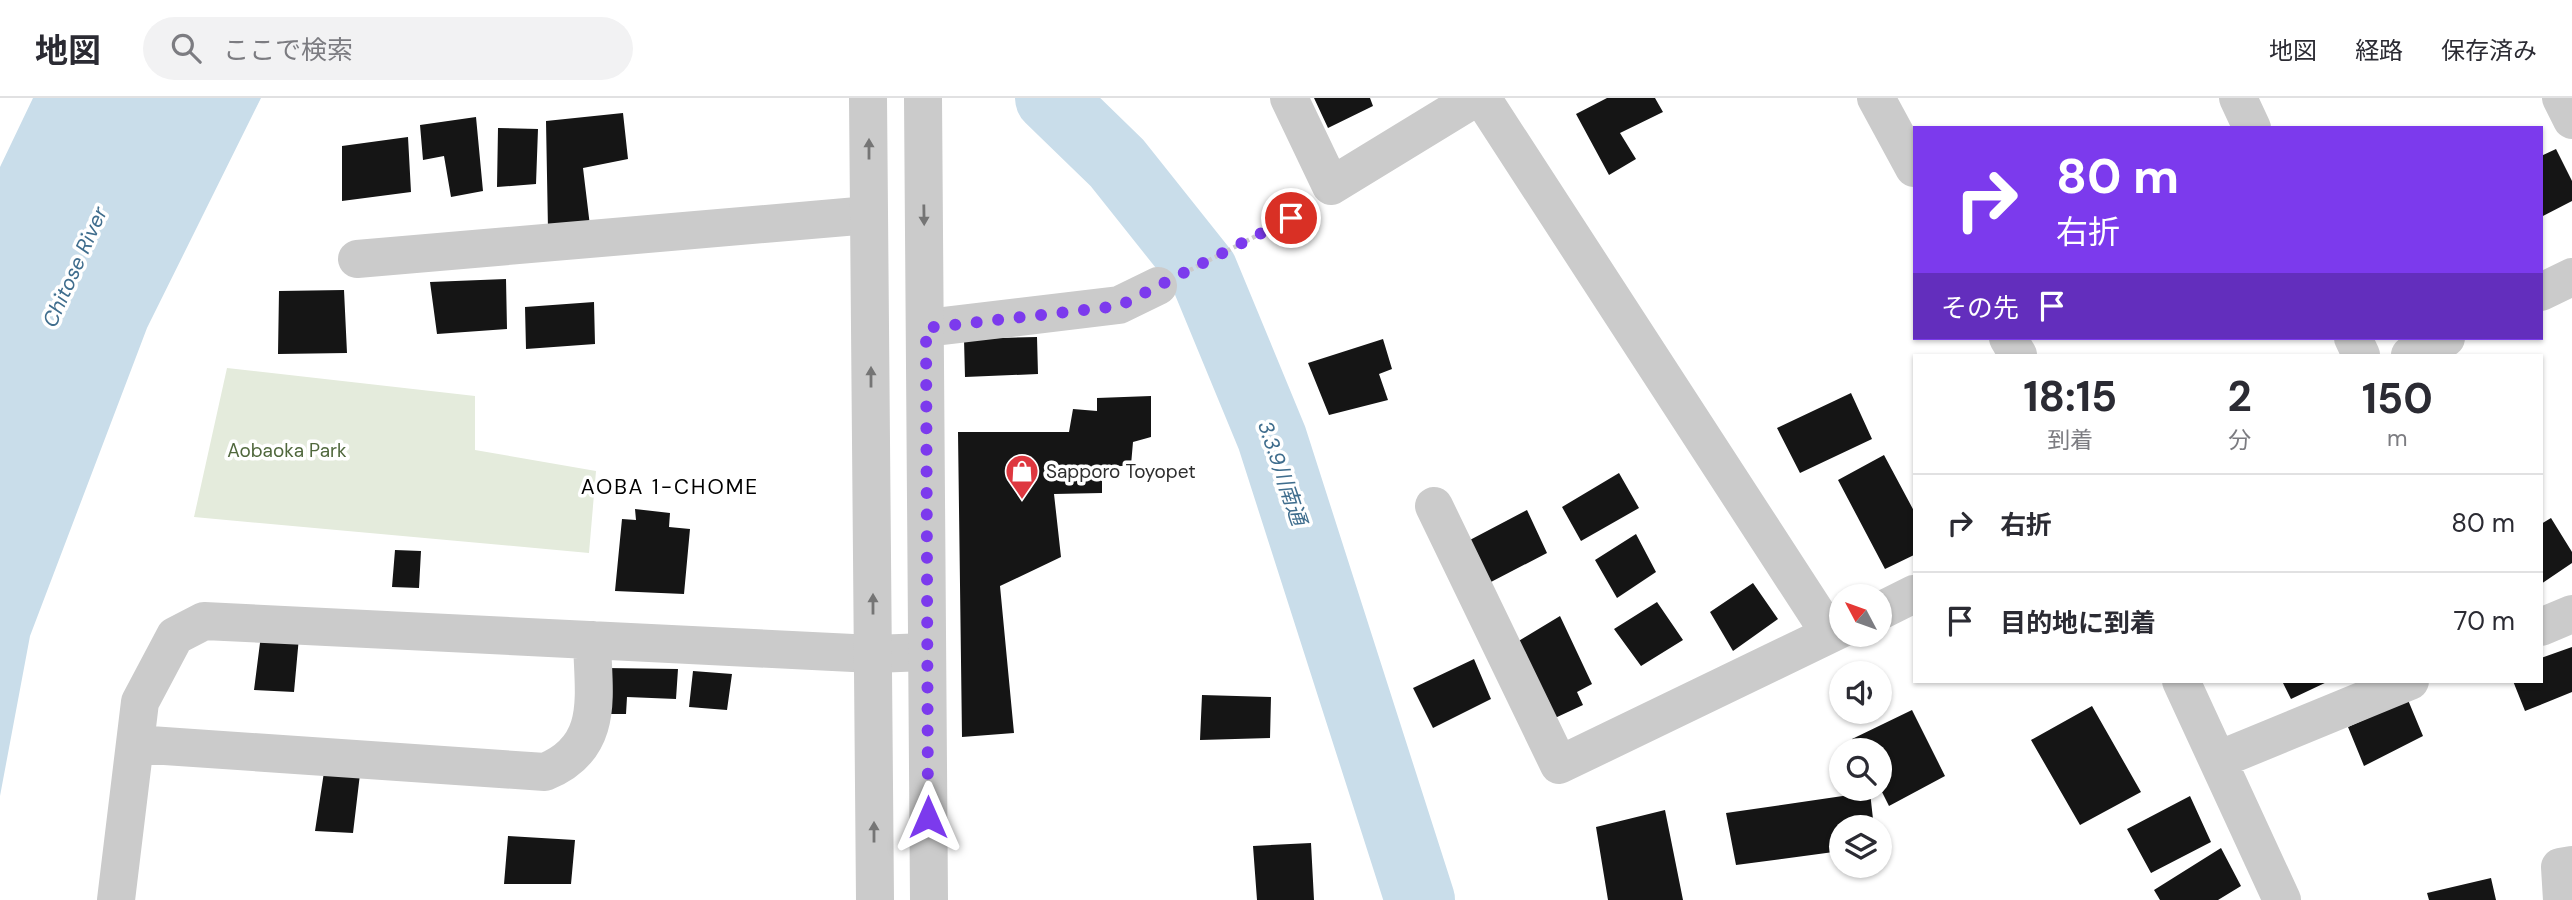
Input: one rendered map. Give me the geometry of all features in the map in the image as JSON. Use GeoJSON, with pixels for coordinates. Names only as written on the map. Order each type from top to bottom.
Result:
{"type":"FeatureCollection","features":[{"type":"Feature","properties":{"kind":"street"},"geometry":{"type":"LineString","coordinates":[[869,98],[875,900]]}},
{"type":"Feature","properties":{"kind":"street"},"geometry":{"type":"LineString","coordinates":[[923,98],[929,900]]}},
{"type":"Feature","properties":{"kind":"street"},"geometry":{"type":"LineString","coordinates":[[1289,98],[1331,187],[1475,98]]}},
{"type":"Feature","properties":{"kind":"street"},"geometry":{"type":"LineString","coordinates":[[1482,98],[1829,621]]}},
{"type":"Feature","properties":{"kind":"street"},"geometry":{"type":"LineString","coordinates":[[1876,98],[1913,166]]}},
{"type":"Feature","properties":{"kind":"street"},"geometry":{"type":"LineString","coordinates":[[2238,98],[2251,126]]}},
{"type":"Feature","properties":{"kind":"street"},"geometry":{"type":"LineString","coordinates":[[2561,98],[2572,120]]}},
{"type":"Feature","properties":{"kind":"street"},"geometry":{"type":"LineString","coordinates":[[357,259],[869,215]]}},
{"type":"Feature","properties":{"kind":"street"},"geometry":{"type":"LineString","coordinates":[[2543,291],[2572,277]]}},
{"type":"Feature","properties":{"kind":"street"},"geometry":{"type":"LineString","coordinates":[[926,328],[1119,306],[1158,286]]}},
{"type":"Feature","properties":{"kind":"street"},"geometry":{"type":"LineString","coordinates":[[2412,354],[2442,340]]}},
{"type":"Feature","properties":{"kind":"street"},"geometry":{"type":"LineString","coordinates":[[1434,506],[1559,765],[1829,635]]}},
{"type":"Feature","properties":{"kind":"street"},"geometry":{"type":"LineString","coordinates":[[1892,605],[1913,594]]}},
{"type":"Feature","properties":{"kind":"street"},"geometry":{"type":"LineString","coordinates":[[2543,626],[2572,614]]}},
{"type":"Feature","properties":{"kind":"street"},"geometry":{"type":"LineString","coordinates":[[116,900],[140,702],[175,636],[204,621],[873,654],[928,652]]}},
{"type":"Feature","properties":{"kind":"street"},"geometry":{"type":"LineString","coordinates":[[135,744],[545,772],[561,765],[579,748],[593,722],[592,640]]}},
{"type":"Feature","properties":{"kind":"street"},"geometry":{"type":"LineString","coordinates":[[2182,683],[2282,900]]}},
{"type":"Feature","properties":{"kind":"street"},"geometry":{"type":"LineString","coordinates":[[2218,760],[2405,683]]}},
{"type":"Feature","properties":{"kind":"street"},"geometry":{"type":"LineString","coordinates":[[2562,900],[2560,867],[2572,865]]}},
{"type":"Feature","properties":{"kind":"path"},"geometry":{"type":"LineString","coordinates":[[1158,286],[1291,218]]}},
{"type":"Feature","properties":{"kind":"green space","name":"Aobaoka Park"},"geometry":{"type":"Polygon","coordinates":[[[227,368],[475,396],[475,450],[596,471],[589,553],[194,517],[227,368]]]}},
{"type":"Feature","properties":{"kind":"water","name":"Chitose River"},"geometry":{"type":"Polygon","coordinates":[[[33,98],[261,98],[147,328],[30,636],[0,796],[0,167],[33,98]]]}},
{"type":"Feature","properties":{"kind":"building"},"geometry":{"type":"Polygon","coordinates":[[[1314,98],[1370,98],[1373,106],[1328,128],[1314,98]]]}},
{"type":"Feature","properties":{"kind":"building"},"geometry":{"type":"Polygon","coordinates":[[[1607,98],[1655,98],[1663,112],[1620,133],[1636,159],[1609,175],[1576,114],[1607,98]]]}},
{"type":"Feature","properties":{"kind":"building"},"geometry":{"type":"Polygon","coordinates":[[[623,113],[628,159],[583,168],[590,226],[548,230],[546,121],[623,113]]]}},
{"type":"Feature","properties":{"kind":"building"},"geometry":{"type":"Polygon","coordinates":[[[476,117],[483,191],[451,197],[444,156],[423,160],[420,125],[476,117]]]}},
{"type":"Feature","properties":{"kind":"building"},"geometry":{"type":"Polygon","coordinates":[[[498,128],[538,129],[536,184],[497,187],[498,128]]]}},
{"type":"Feature","properties":{"kind":"building"},"geometry":{"type":"Polygon","coordinates":[[[408,137],[411,192],[342,201],[342,146],[408,137]]]}},
{"type":"Feature","properties":{"kind":"building"},"geometry":{"type":"Polygon","coordinates":[[[2556,149],[2572,181],[2572,201],[2543,216],[2543,155],[2556,149]]]}},
{"type":"Feature","properties":{"kind":"building"},"geometry":{"type":"Polygon","coordinates":[[[506,279],[507,329],[437,334],[430,282],[506,279]]]}},
{"type":"Feature","properties":{"kind":"building"},"geometry":{"type":"Polygon","coordinates":[[[344,290],[347,353],[278,354],[279,291],[344,290]]]}},
{"type":"Feature","properties":{"kind":"building"},"geometry":{"type":"Polygon","coordinates":[[[594,302],[595,344],[526,349],[525,307],[594,302]]]}},
{"type":"Feature","properties":{"kind":"building"},"geometry":{"type":"Polygon","coordinates":[[[1037,337],[1038,374],[965,377],[964,339],[1037,337]]]}},
{"type":"Feature","properties":{"kind":"building"},"geometry":{"type":"Polygon","coordinates":[[[1383,339],[1392,369],[1379,374],[1388,400],[1329,415],[1308,363],[1383,339]]]}},
{"type":"Feature","properties":{"kind":"building"},"geometry":{"type":"Polygon","coordinates":[[[1851,393],[1872,439],[1800,473],[1777,428],[1851,393]]]}},
{"type":"Feature","properties":{"kind":"building"},"geometry":{"type":"Polygon","coordinates":[[[1151,396],[1151,437],[1133,442],[1131,465],[1102,468],[1102,493],[1054,494],[1061,557],[1000,586],[1014,733],[962,737],[958,432],[1069,432],[1073,409],[1097,411],[1097,398],[1151,396]]]}},
{"type":"Feature","properties":{"kind":"building"},"geometry":{"type":"Polygon","coordinates":[[[1884,455],[1913,509],[1913,555],[1885,569],[1838,480],[1884,455]]]}},
{"type":"Feature","properties":{"kind":"building"},"geometry":{"type":"Polygon","coordinates":[[[1619,473],[1639,508],[1581,541],[1562,507],[1619,473]]]}},
{"type":"Feature","properties":{"kind":"building"},"geometry":{"type":"Polygon","coordinates":[[[635,509],[670,513],[669,527],[690,529],[684,594],[615,591],[622,519],[636,520],[635,509]]]}},
{"type":"Feature","properties":{"kind":"building"},"geometry":{"type":"Polygon","coordinates":[[[1527,510],[1547,553],[1489,583],[1468,541],[1527,510]]]}},
{"type":"Feature","properties":{"kind":"building"},"geometry":{"type":"Polygon","coordinates":[[[2551,518],[2572,552],[2572,563],[2543,583],[2543,523],[2551,518]]]}},
{"type":"Feature","properties":{"kind":"building"},"geometry":{"type":"Polygon","coordinates":[[[1636,534],[1656,572],[1617,598],[1595,560],[1636,534]]]}},
{"type":"Feature","properties":{"kind":"building"},"geometry":{"type":"Polygon","coordinates":[[[395,550],[421,551],[419,588],[392,587],[395,550]]]}},
{"type":"Feature","properties":{"kind":"building"},"geometry":{"type":"Polygon","coordinates":[[[1753,583],[1778,619],[1733,651],[1710,612],[1753,583]]]}},
{"type":"Feature","properties":{"kind":"building"},"geometry":{"type":"Polygon","coordinates":[[[1657,602],[1683,640],[1641,666],[1614,629],[1657,602]]]}},
{"type":"Feature","properties":{"kind":"building"},"geometry":{"type":"Polygon","coordinates":[[[1560,616],[1592,684],[1577,692],[1583,705],[1555,718],[1517,642],[1560,616]]]}},
{"type":"Feature","properties":{"kind":"building"},"geometry":{"type":"Polygon","coordinates":[[[261,635],[299,637],[294,692],[254,690],[261,635]]]}},
{"type":"Feature","properties":{"kind":"building"},"geometry":{"type":"Polygon","coordinates":[[[2572,647],[2572,692],[2525,711],[2514,683],[2543,683],[2543,657],[2572,647]]]}},
{"type":"Feature","properties":{"kind":"building"},"geometry":{"type":"Polygon","coordinates":[[[1474,659],[1491,699],[1433,728],[1413,688],[1474,659]]]}},
{"type":"Feature","properties":{"kind":"building"},"geometry":{"type":"Polygon","coordinates":[[[605,668],[678,669],[676,699],[627,697],[626,714],[603,714],[605,668]]]}},
{"type":"Feature","properties":{"kind":"building"},"geometry":{"type":"Polygon","coordinates":[[[693,671],[732,674],[727,710],[689,707],[693,671]]]}},
{"type":"Feature","properties":{"kind":"building"},"geometry":{"type":"Polygon","coordinates":[[[2283,683],[2325,683],[2291,699],[2283,683]]]}},
{"type":"Feature","properties":{"kind":"building"},"geometry":{"type":"Polygon","coordinates":[[[1202,695],[1271,697],[1270,738],[1200,740],[1202,695]]]}},
{"type":"Feature","properties":{"kind":"building"},"geometry":{"type":"Polygon","coordinates":[[[2408,700],[2423,736],[2364,766],[2348,727],[2408,700]]]}},
{"type":"Feature","properties":{"kind":"building"},"geometry":{"type":"Polygon","coordinates":[[[2092,706],[2141,792],[2080,825],[2031,740],[2092,706]]]}},
{"type":"Feature","properties":{"kind":"building"},"geometry":{"type":"Polygon","coordinates":[[[1912,710],[1945,776],[1889,806],[1886,801],[1892,801],[1892,738],[1854,738],[1883,724],[1892,724],[1892,720],[1912,710]]]}},
{"type":"Feature","properties":{"kind":"building"},"geometry":{"type":"Polygon","coordinates":[[[324,772],[360,774],[353,833],[315,831],[324,772]]]}},
{"type":"Feature","properties":{"kind":"building"},"geometry":{"type":"Polygon","coordinates":[[[2190,796],[2211,842],[2151,873],[2127,829],[2190,796]]]}},
{"type":"Feature","properties":{"kind":"building"},"geometry":{"type":"Polygon","coordinates":[[[1829,798],[1829,801],[1871,801],[1873,815],[1829,815],[1829,853],[1736,865],[1726,813],[1829,798]]]}},
{"type":"Feature","properties":{"kind":"building"},"geometry":{"type":"Polygon","coordinates":[[[1665,810],[1683,900],[1608,900],[1596,827],[1665,810]]]}},
{"type":"Feature","properties":{"kind":"building"},"geometry":{"type":"Polygon","coordinates":[[[508,836],[575,840],[571,884],[504,884],[508,836]]]}},
{"type":"Feature","properties":{"kind":"building"},"geometry":{"type":"Polygon","coordinates":[[[1311,843],[1314,900],[1257,900],[1253,846],[1311,843]]]}},
{"type":"Feature","properties":{"kind":"building"},"geometry":{"type":"Polygon","coordinates":[[[2221,848],[2241,886],[2218,900],[2160,900],[2154,890],[2221,848]]]}},
{"type":"Feature","properties":{"kind":"building"},"geometry":{"type":"Polygon","coordinates":[[[2491,878],[2496,900],[2429,900],[2427,893],[2491,878]]]}},
{"type":"Feature","properties":{"kind":"waterway","name":"3.3.9川南通"},"geometry":{"type":"LineString","coordinates":[[1050,98],[1117,163],[1203,271],[1272,438],[1420,900]]}},
{"type":"Feature","properties":{"kind":"place","name":"Sapporo Toyopet"},"geometry":{"type":"Point","coordinates":[1022,501]}},
{"type":"Feature","properties":{"kind":"district","name":"AOBA 1-CHOME"},"geometry":{"type":"Point","coordinates":[670,487]}},
{"type":"Feature","properties":{"kind":"route"},"geometry":{"type":"LineString","coordinates":[[928,817],[926,328],[1119,306],[1291,218]]}}]}
